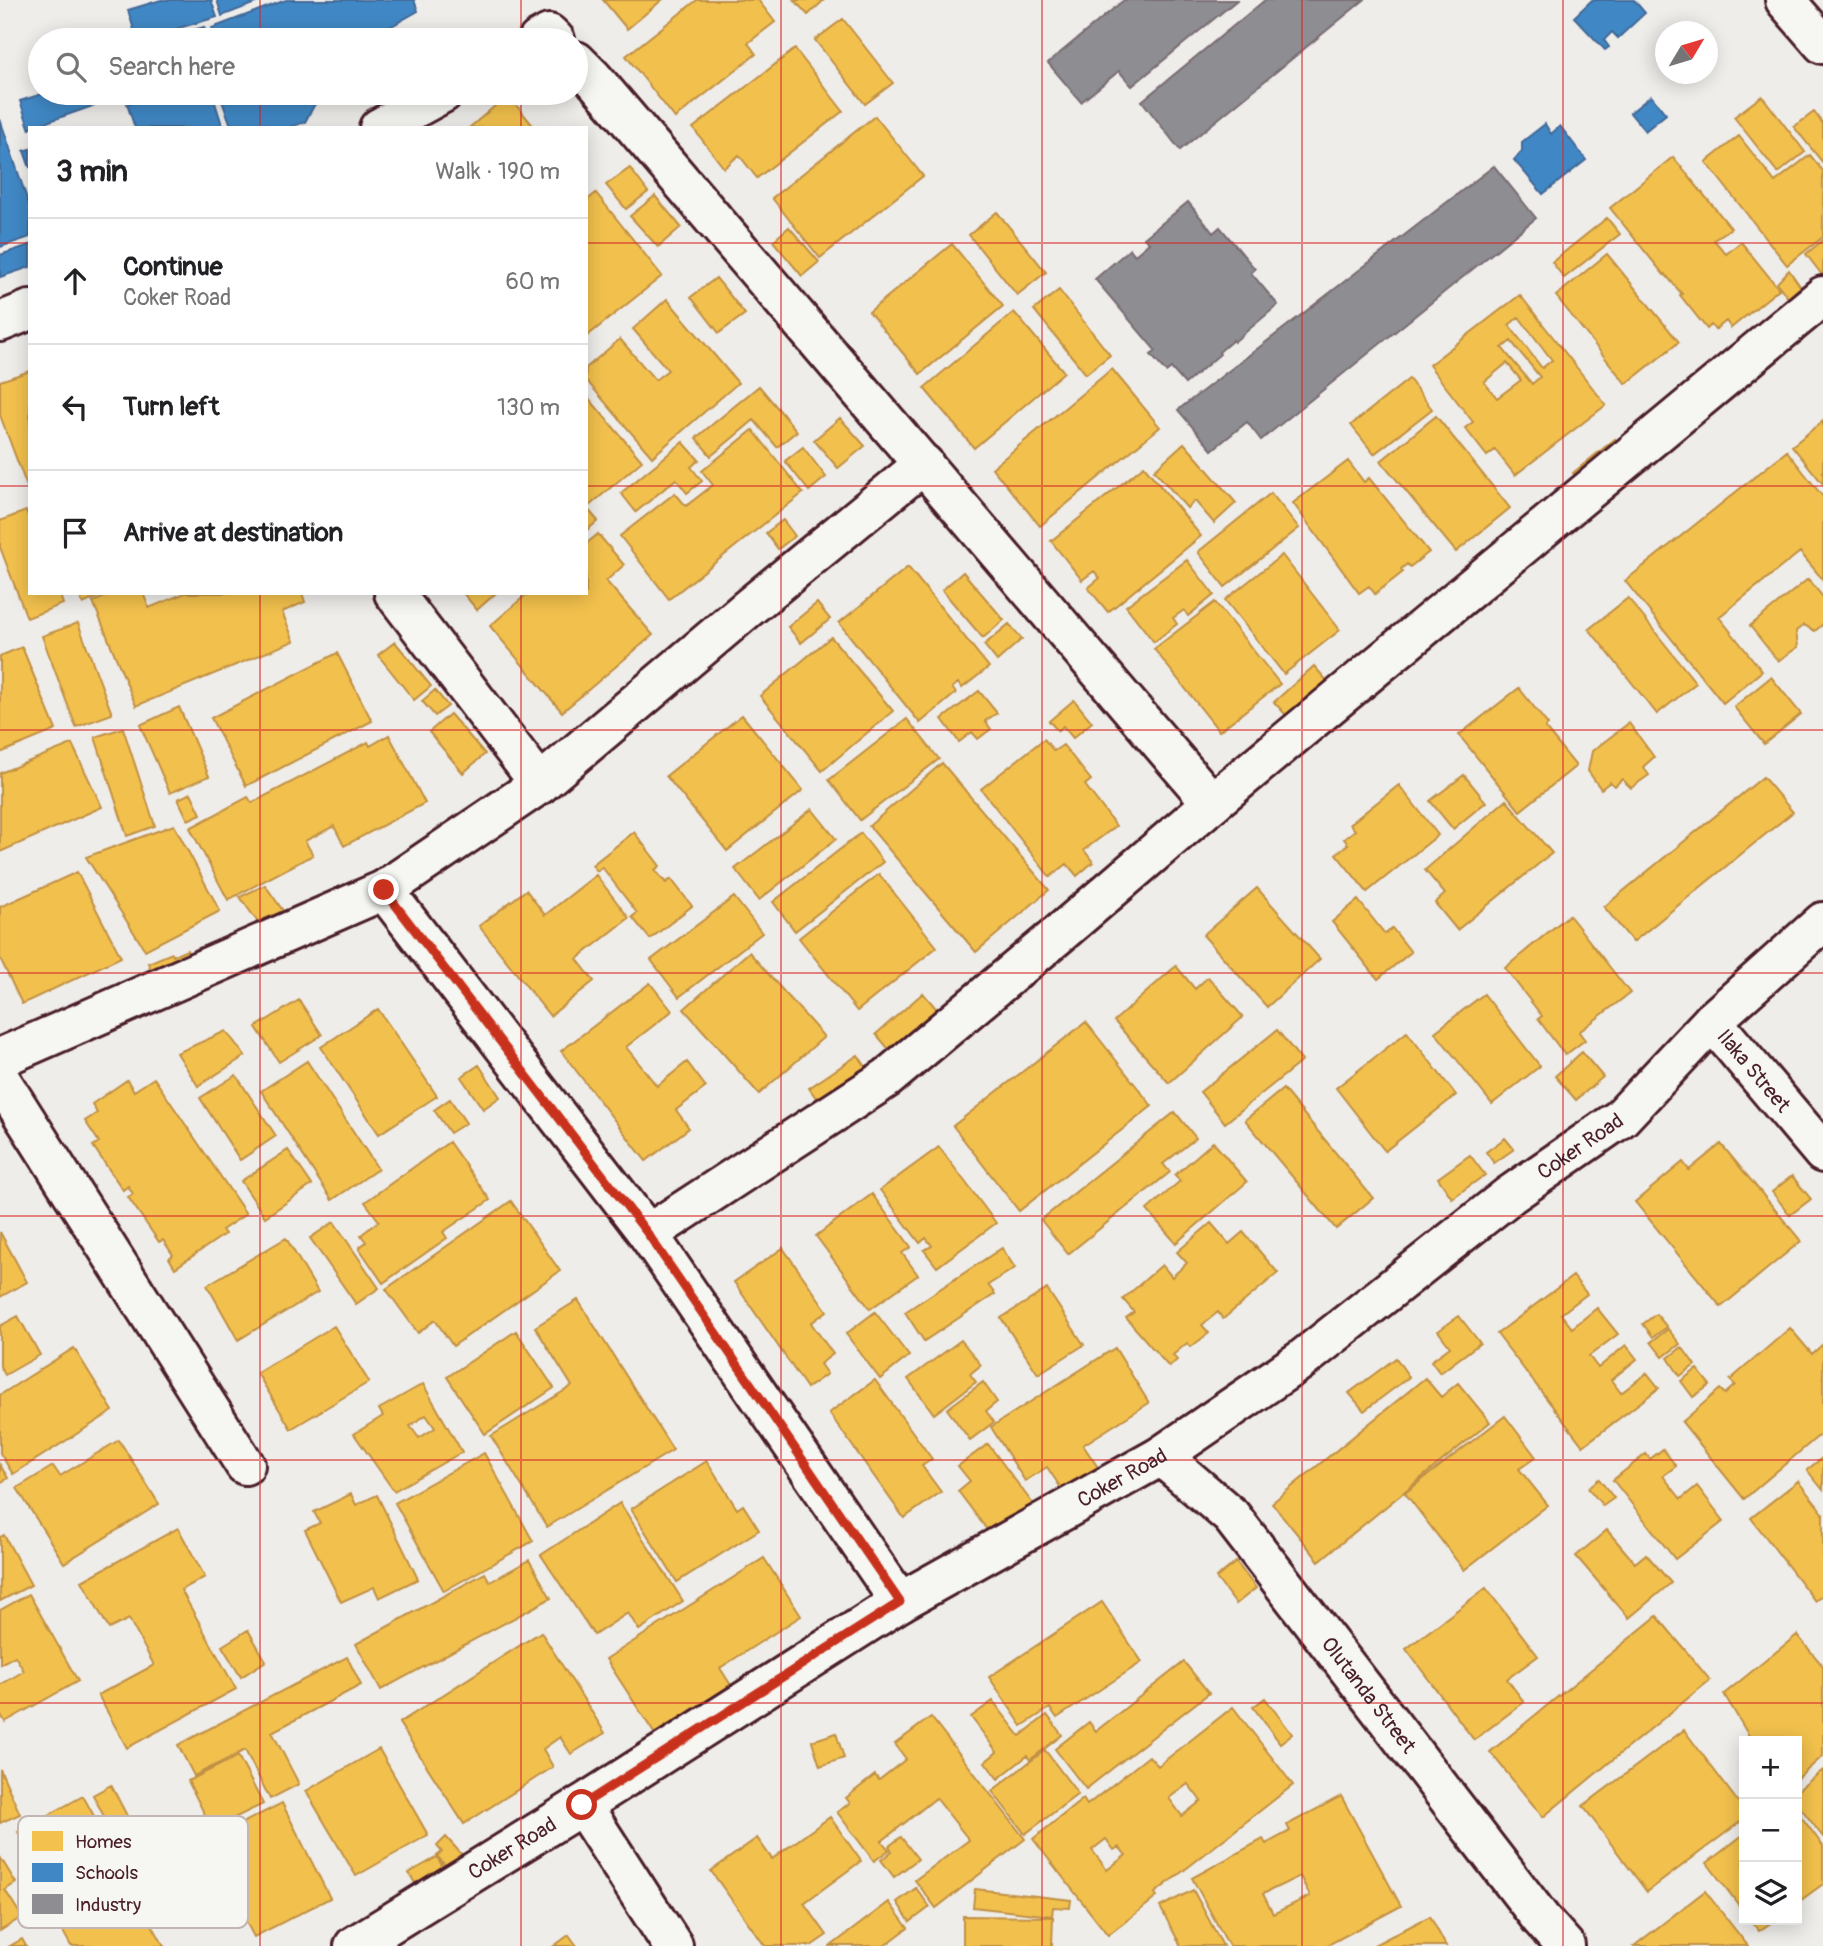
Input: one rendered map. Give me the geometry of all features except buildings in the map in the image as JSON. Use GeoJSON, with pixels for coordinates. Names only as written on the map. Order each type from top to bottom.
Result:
{"type":"FeatureCollection","features":[{"type":"Feature","properties":{"kind":"street"},"geometry":{"type":"LineString","coordinates":[[1786,0],[1823,44]]}},
{"type":"Feature","properties":{"kind":"street"},"geometry":{"type":"LineString","coordinates":[[588,74],[1212,803]]}},
{"type":"Feature","properties":{"kind":"street"},"geometry":{"type":"LineString","coordinates":[[383,126],[421,105]]}},
{"type":"Feature","properties":{"kind":"street"},"geometry":{"type":"LineString","coordinates":[[648,1234],[887,1078],[1212,803],[1823,296]]}},
{"type":"Feature","properties":{"kind":"street"},"geometry":{"type":"LineString","coordinates":[[0,322],[28,311]]}},
{"type":"Feature","properties":{"kind":"street"},"geometry":{"type":"LineString","coordinates":[[0,1058],[384,890],[540,784],[924,464]]}},
{"type":"Feature","properties":{"kind":"street"},"geometry":{"type":"LineString","coordinates":[[396,595],[540,784]]}},
{"type":"Feature","properties":{"kind":"street"},"geometry":{"type":"LineString","coordinates":[[384,890],[648,1234],[900,1602]]}},
{"type":"Feature","properties":{"kind":"street","name":"Coker Road"},"geometry":{"type":"LineString","coordinates":[[354,1946],[582,1805],[900,1602],[1161,1456],[1300,1361],[1510,1195],[1621,1118],[1712,1021],[1823,922]]}},
{"type":"Feature","properties":{"kind":"street","name":"Ilaka Street"},"geometry":{"type":"LineString","coordinates":[[1712,1021],[1823,1153]]}},
{"type":"Feature","properties":{"kind":"street"},"geometry":{"type":"LineString","coordinates":[[0,1079],[245,1465]]}},
{"type":"Feature","properties":{"kind":"street","name":"Olutanda Street"},"geometry":{"type":"LineString","coordinates":[[1161,1456],[1231,1516],[1541,1919],[1565,1946]]}},
{"type":"Feature","properties":{"kind":"street"},"geometry":{"type":"LineString","coordinates":[[582,1805],[673,1946]]}},
{"type":"Feature","properties":{"kind":"route"},"geometry":{"type":"LineString","coordinates":[[384,890],[648,1234],[900,1602],[582,1805]]}}]}
